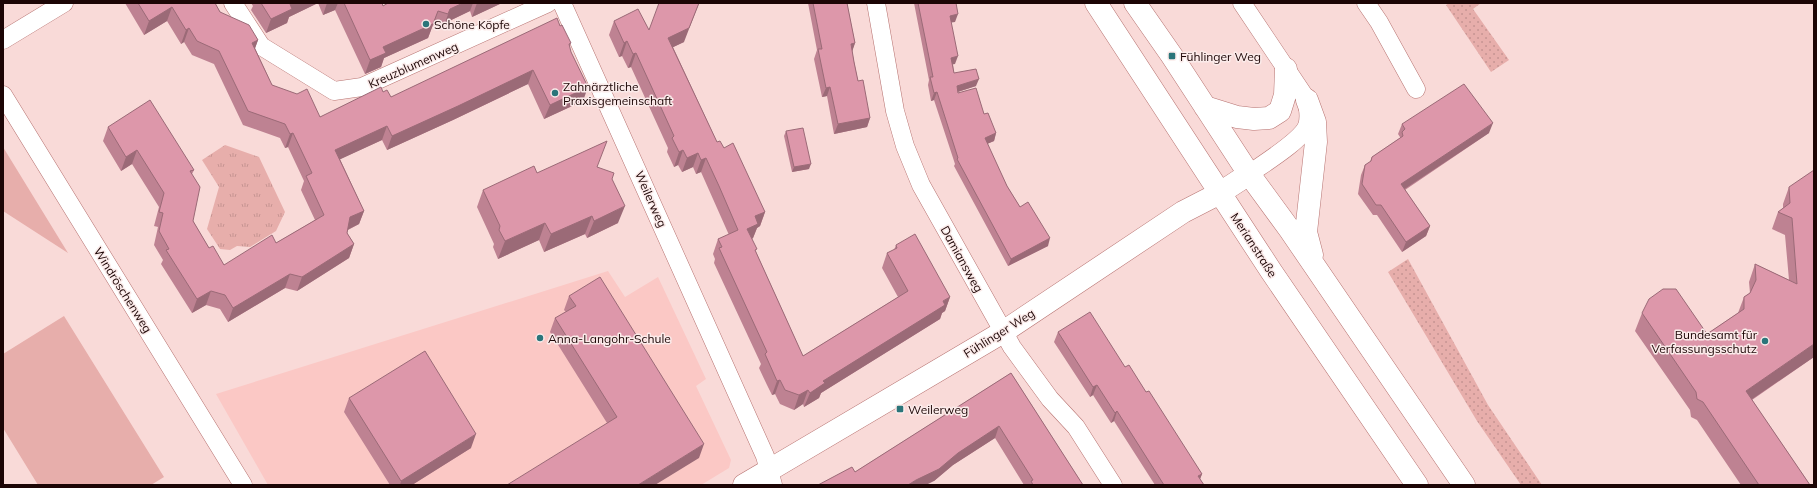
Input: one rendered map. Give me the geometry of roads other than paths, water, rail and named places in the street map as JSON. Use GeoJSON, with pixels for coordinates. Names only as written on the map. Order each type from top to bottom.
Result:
{"type":"FeatureCollection","features":[{"type":"Feature","properties":{"kind":"street"},"geometry":{"type":"LineString","coordinates":[[3,40],[64,3]]}},
{"type":"Feature","properties":{"kind":"street","name":"Kreuzblumenweg"},"geometry":{"type":"LineString","coordinates":[[233,3],[261,46],[334,91],[362,87],[548,3]]}},
{"type":"Feature","properties":{"kind":"street","name":"Weilerweg"},"geometry":{"type":"LineString","coordinates":[[562,3],[765,456],[771,478]]}},
{"type":"Feature","properties":{"kind":"street","name":"Damiansweg"},"geometry":{"type":"LineString","coordinates":[[876,3],[895,110],[905,146],[921,185],[1003,332],[1050,399],[1076,427],[1113,485]]}},
{"type":"Feature","properties":{"kind":"street","name":"Merianstraße"},"geometry":{"type":"LineString","coordinates":[[1096,3],[1321,346],[1417,485]]}},
{"type":"Feature","properties":{"kind":"street"},"geometry":{"type":"LineString","coordinates":[[1135,3],[1172,56],[1249,174],[1315,266],[1464,485]]}},
{"type":"Feature","properties":{"kind":"street"},"geometry":{"type":"LineString","coordinates":[[1242,3],[1307,100],[1315,122],[1316,142],[1306,232],[1315,266]]}},
{"type":"Feature","properties":{"kind":"street"},"geometry":{"type":"LineString","coordinates":[[1366,3],[1379,22],[1416,89]]}},
{"type":"Feature","properties":{"kind":"street"},"geometry":{"type":"LineString","coordinates":[[1205,107],[1237,117],[1269,118],[1280,111],[1284,95],[1286,69]]}},
{"type":"Feature","properties":{"kind":"street","name":"Windröschenweg"},"geometry":{"type":"LineString","coordinates":[[3,95],[244,485]]}},
{"type":"Feature","properties":{"kind":"street"},"geometry":{"type":"LineString","coordinates":[[1249,174],[1297,138],[1307,125],[1309,113],[1307,100]]}},
{"type":"Feature","properties":{"kind":"street","name":"Fühlinger Weg"},"geometry":{"type":"LineString","coordinates":[[744,485],[771,478],[1003,332],[1183,212],[1220,193],[1249,174]]}},
{"type":"Feature","properties":{"kind":"place","name":"Schöne Köpfe"},"geometry":{"type":"Point","coordinates":[426,24]}},
{"type":"Feature","properties":{"kind":"place","name":"Fühlinger Weg"},"geometry":{"type":"Point","coordinates":[1172,56]}},
{"type":"Feature","properties":{"kind":"place","name":"Zahnärztliche Praxisgemeinschaft"},"geometry":{"type":"Point","coordinates":[555,93]}},
{"type":"Feature","properties":{"kind":"place","name":"Anna-Langohr-Schule"},"geometry":{"type":"Point","coordinates":[540,338]}},
{"type":"Feature","properties":{"kind":"place","name":"Bundesamt für Verfassungsschutz"},"geometry":{"type":"Point","coordinates":[1765,341]}},
{"type":"Feature","properties":{"kind":"place","name":"Weilerweg"},"geometry":{"type":"Point","coordinates":[900,409]}}]}
